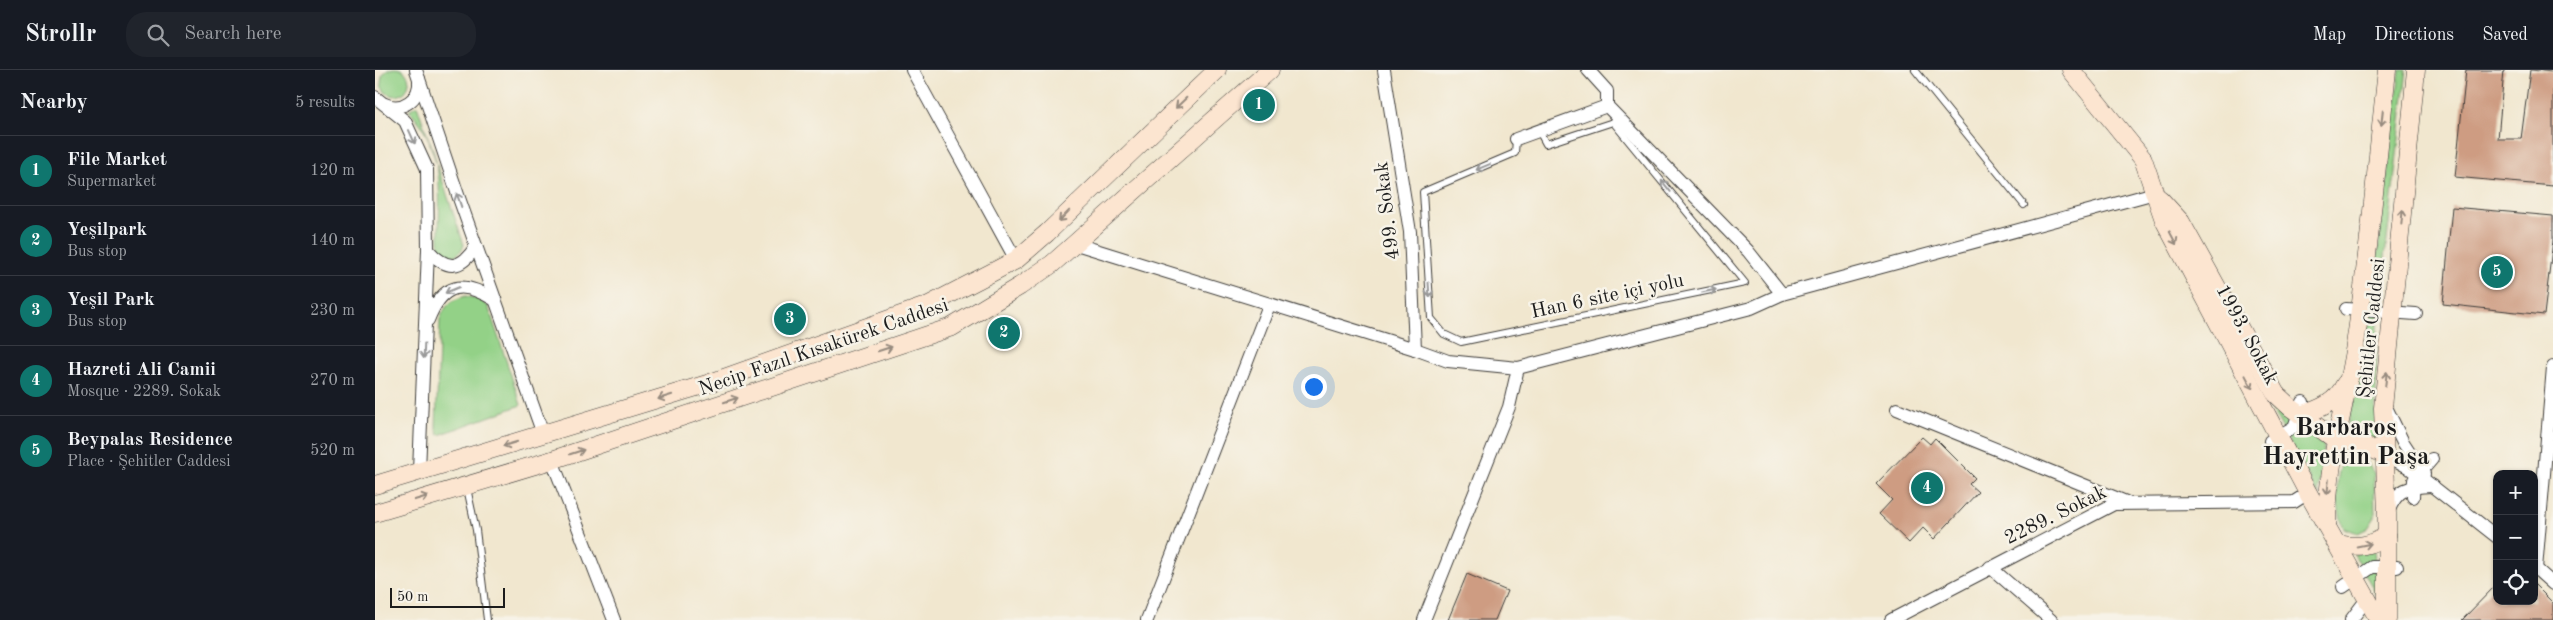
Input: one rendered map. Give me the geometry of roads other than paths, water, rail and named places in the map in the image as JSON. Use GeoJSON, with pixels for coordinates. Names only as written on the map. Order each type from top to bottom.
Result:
{"type":"FeatureCollection","features":[{"type":"Feature","properties":{"kind":"main road","name":"Necip Fazıl Kısakürek Caddesi"},"geometry":{"type":"LineString","coordinates":[[375,485],[710,383],[917,311],[1015,260],[1047,233],[1217,70]]}},
{"type":"Feature","properties":{"kind":"main road","name":"Necip Fazıl Kısakürek Caddesi"},"geometry":{"type":"LineString","coordinates":[[375,513],[466,484],[552,460],[952,327],[1020,286],[1052,264],[1073,243],[1270,70]]}},
{"type":"Feature","properties":{"kind":"main road","name":"1993. Sokak"},"geometry":{"type":"LineString","coordinates":[[2071,70],[2143,160],[2164,220],[2274,439],[2338,544],[2349,583],[2367,599],[2379,620]]}},
{"type":"Feature","properties":{"kind":"main road","name":"Şehitler Caddesi"},"geometry":{"type":"LineString","coordinates":[[2327,526],[2327,489],[2347,379],[2353,309],[2387,70]]}},
{"type":"Feature","properties":{"kind":"main road","name":"Şehitler Caddesi"},"geometry":{"type":"LineString","coordinates":[[2387,620],[2392,567],[2387,535],[2383,454],[2384,403],[2416,70]]}},
{"type":"Feature","properties":{"kind":"main road","name":"1993. Sokak"},"geometry":{"type":"LineString","coordinates":[[2155,193],[2181,222],[2276,394],[2301,410],[2336,440]]}},
{"type":"Feature","properties":{"kind":"main road"},"geometry":{"type":"LineString","coordinates":[[1047,233],[1073,243]]}},
{"type":"Feature","properties":{"kind":"main road"},"geometry":{"type":"LineString","coordinates":[[2301,410],[2321,408],[2333,400],[2347,379]]}},
{"type":"Feature","properties":{"kind":"main road"},"geometry":{"type":"LineString","coordinates":[[543,434],[552,460]]}},
{"type":"Feature","properties":{"kind":"main road"},"geometry":{"type":"LineString","coordinates":[[2336,440],[2351,441],[2383,454]]}},
{"type":"Feature","properties":{"kind":"main road"},"geometry":{"type":"LineString","coordinates":[[2338,544],[2352,547],[2364,546],[2387,535]]}},
{"type":"Feature","properties":{"kind":"street"},"geometry":{"type":"LineString","coordinates":[[912,70],[1015,260]]}},
{"type":"Feature","properties":{"kind":"street","name":"499. Sokak"},"geometry":{"type":"LineString","coordinates":[[1384,70],[1410,232],[1415,349]]}},
{"type":"Feature","properties":{"kind":"street"},"geometry":{"type":"LineString","coordinates":[[1588,70],[1607,90],[1607,106],[1748,251],[1782,294]]}},
{"type":"Feature","properties":{"kind":"street"},"geometry":{"type":"LineString","coordinates":[[378,99],[395,107],[409,102],[419,90],[417,72]]}},
{"type":"Feature","properties":{"kind":"street"},"geometry":{"type":"LineString","coordinates":[[417,72],[475,246],[543,434]]}},
{"type":"Feature","properties":{"kind":"street"},"geometry":{"type":"LineString","coordinates":[[378,99],[405,121],[427,169],[428,250],[419,471]]}},
{"type":"Feature","properties":{"kind":"street"},"geometry":{"type":"LineString","coordinates":[[1516,139],[1607,106]]}},
{"type":"Feature","properties":{"kind":"street"},"geometry":{"type":"LineString","coordinates":[[1073,243],[1415,349],[1448,361],[1518,368],[1751,308],[1782,294],[2155,193]]}},
{"type":"Feature","properties":{"kind":"street"},"geometry":{"type":"LineString","coordinates":[[428,250],[439,262],[451,266],[468,259],[475,246]]}},
{"type":"Feature","properties":{"kind":"street"},"geometry":{"type":"LineString","coordinates":[[425,326],[439,298],[447,292],[460,287],[469,287],[495,300]]}},
{"type":"Feature","properties":{"kind":"street"},"geometry":{"type":"LineString","coordinates":[[1147,620],[1269,305]]}},
{"type":"Feature","properties":{"kind":"street"},"geometry":{"type":"LineString","coordinates":[[2353,309],[2416,314]]}},
{"type":"Feature","properties":{"kind":"street"},"geometry":{"type":"LineString","coordinates":[[2536,560],[2553,366]]}},
{"type":"Feature","properties":{"kind":"street"},"geometry":{"type":"LineString","coordinates":[[1424,620],[1509,407],[1518,368]]}},
{"type":"Feature","properties":{"kind":"street"},"geometry":{"type":"LineString","coordinates":[[2384,403],[2420,473],[2433,486],[2493,534]]}},
{"type":"Feature","properties":{"kind":"street"},"geometry":{"type":"LineString","coordinates":[[1897,409],[2126,502]]}},
{"type":"Feature","properties":{"kind":"street"},"geometry":{"type":"LineString","coordinates":[[2274,439],[2294,427],[2301,410]]}},
{"type":"Feature","properties":{"kind":"street"},"geometry":{"type":"LineString","coordinates":[[2383,454],[2420,473]]}},
{"type":"Feature","properties":{"kind":"street"},"geometry":{"type":"LineString","coordinates":[[2414,492],[2414,480],[2432,459]]}},
{"type":"Feature","properties":{"kind":"street"},"geometry":{"type":"LineString","coordinates":[[552,460],[614,620]]}},
{"type":"Feature","properties":{"kind":"street"},"geometry":{"type":"LineString","coordinates":[[2387,514],[2396,495],[2433,486]]}},
{"type":"Feature","properties":{"kind":"street","name":"2289. Sokak"},"geometry":{"type":"LineString","coordinates":[[1891,620],[1990,567],[2115,504],[2126,502],[2294,502],[2308,493]]}},
{"type":"Feature","properties":{"kind":"street"},"geometry":{"type":"LineString","coordinates":[[1990,567],[2051,620]]}},
{"type":"Feature","properties":{"kind":"street"},"geometry":{"type":"LineString","coordinates":[[2349,583],[2372,567],[2392,567]]}},
{"type":"Feature","properties":{"kind":"street"},"geometry":{"type":"LineString","coordinates":[[2538,571],[2553,584]]}},
{"type":"Feature","properties":{"kind":"street"},"geometry":{"type":"LineString","coordinates":[[2351,620],[2367,599]]}},
{"type":"Feature","properties":{"kind":"lane"},"geometry":{"type":"LineString","coordinates":[[1915,70],[2024,205]]}},
{"type":"Feature","properties":{"kind":"lane","name":"Han 6 site içi yolu"},"geometry":{"type":"LineString","coordinates":[[1516,139],[1515,153],[1423,192],[1431,318],[1444,334],[1461,342],[1745,283],[1613,122],[1546,144],[1539,131]]}},
{"type":"Feature","properties":{"kind":"lane"},"geometry":{"type":"LineString","coordinates":[[466,484],[476,530],[487,620]]}},
{"type":"Feature","properties":{"kind":"place","name":"File Market"},"geometry":{"type":"Point","coordinates":[1259,105]}},
{"type":"Feature","properties":{"kind":"place","name":"Beypalas Residence"},"geometry":{"type":"Point","coordinates":[2497,272]}},
{"type":"Feature","properties":{"kind":"place","name":"Yeşil Park"},"geometry":{"type":"Point","coordinates":[790,319]}},
{"type":"Feature","properties":{"kind":"place","name":"Yeşilpark"},"geometry":{"type":"Point","coordinates":[1004,333]}},
{"type":"Feature","properties":{"kind":"place","name":"Hazreti Ali Camii"},"geometry":{"type":"Point","coordinates":[1927,488]}},
{"type":"Feature","properties":{"kind":"district","name":"Barbaros Hayrettin Paşa"},"geometry":{"type":"Point","coordinates":[2346,440]}}]}
